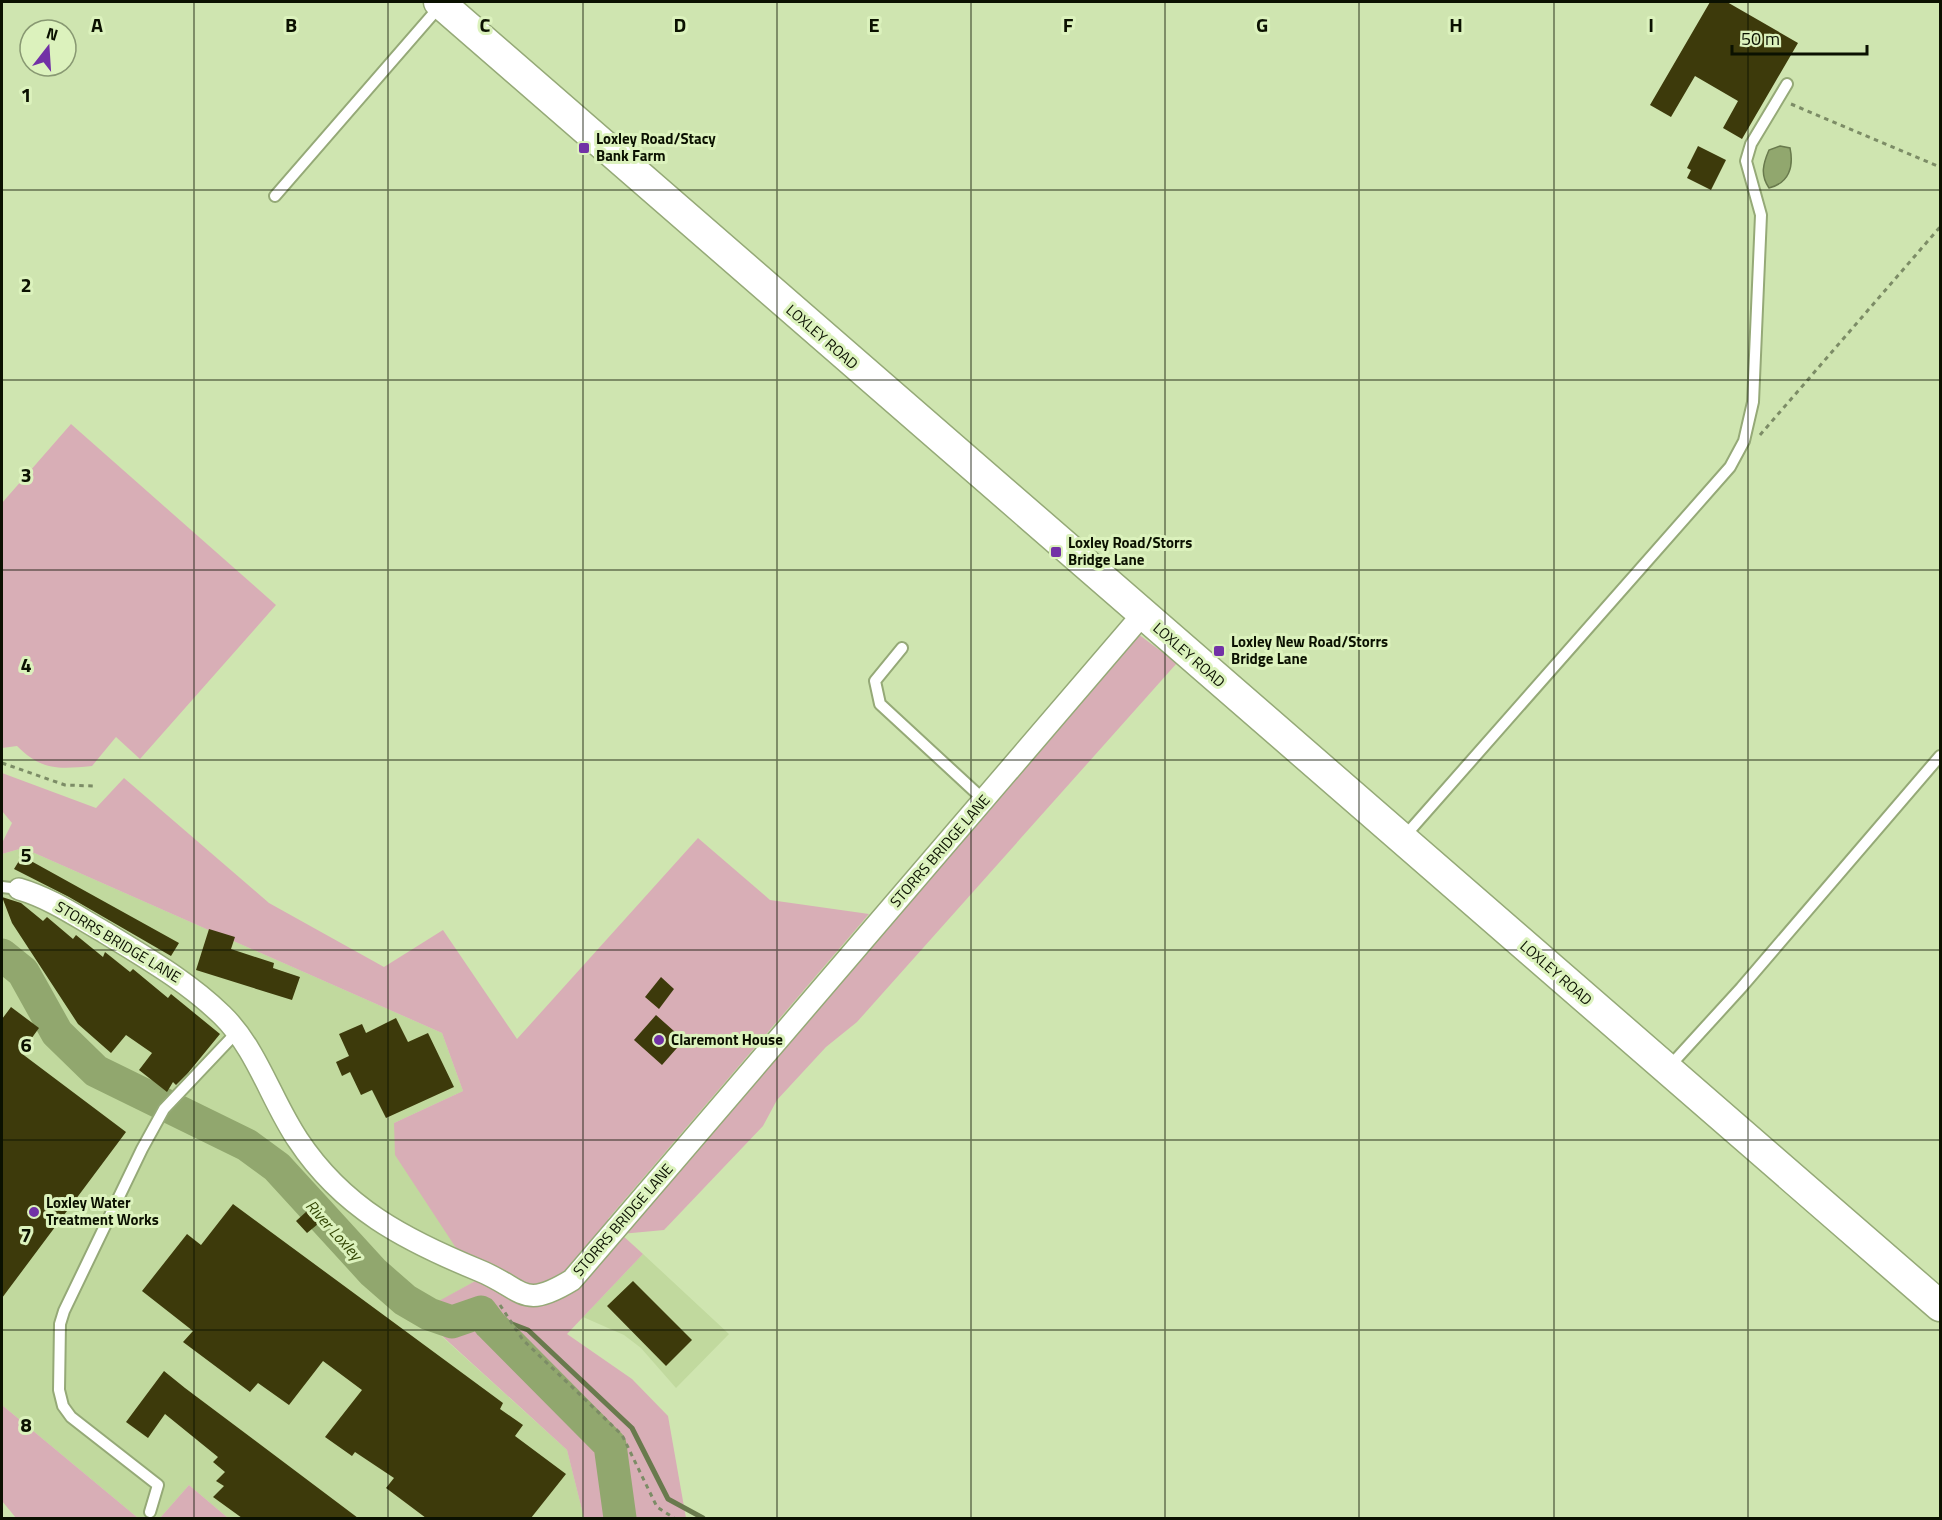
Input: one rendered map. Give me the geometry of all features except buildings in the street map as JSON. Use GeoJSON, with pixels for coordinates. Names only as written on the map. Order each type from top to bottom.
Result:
{"type":"FeatureCollection","features":[{"type":"Feature","properties":{"kind":"main road","name":"LOXLEY ROAD"},"geometry":{"type":"LineString","coordinates":[[440,3],[1142,615],[1941,1306]]}},
{"type":"Feature","properties":{"kind":"street","name":"STORRS BRIDGE LANE"},"geometry":{"type":"LineString","coordinates":[[10,888],[56,904],[179,978],[225,1017],[254,1059],[298,1140],[337,1188],[366,1213],[421,1246],[483,1272],[509,1287],[531,1297],[546,1296],[572,1280],[1142,615]]}},
{"type":"Feature","properties":{"kind":"lane"},"geometry":{"type":"LineString","coordinates":[[275,196],[440,3]]}},
{"type":"Feature","properties":{"kind":"lane"},"geometry":{"type":"LineString","coordinates":[[1401,839],[1730,467],[1744,441],[1753,402],[1761,215],[1746,161],[1751,144],[1787,84]]}},
{"type":"Feature","properties":{"kind":"lane"},"geometry":{"type":"LineString","coordinates":[[902,648],[875,681],[880,704],[984,800]]}},
{"type":"Feature","properties":{"kind":"lane"},"geometry":{"type":"LineString","coordinates":[[1667,1069],[1741,988],[1941,756]]}},
{"type":"Feature","properties":{"kind":"lane"},"geometry":{"type":"LineString","coordinates":[[150,1512],[158,1485],[71,1417],[63,1406],[58,1390],[60,1324],[64,1311],[154,1126],[178,1093],[236,1033]]}},
{"type":"Feature","properties":{"kind":"path"},"geometry":{"type":"LineString","coordinates":[[1778,99],[1941,167]]}},
{"type":"Feature","properties":{"kind":"path"},"geometry":{"type":"LineString","coordinates":[[1744,441],[1761,434],[1941,227]]}},
{"type":"Feature","properties":{"kind":"path"},"geometry":{"type":"LineString","coordinates":[[2,763],[65,786],[94,786]]}},
{"type":"Feature","properties":{"kind":"path"},"geometry":{"type":"LineString","coordinates":[[506,1311],[523,1340],[622,1435],[657,1507],[674,1518]]}},
{"type":"Feature","properties":{"kind":"shaded area"},"geometry":{"type":"Polygon","coordinates":[[[1780,146],[1790,148],[1790,168],[1781,182],[1769,188],[1763,174],[1765,160],[1769,150],[1780,146]]]}},
{"type":"Feature","properties":{"kind":"shaded area"},"geometry":{"type":"Polygon","coordinates":[[[71,424],[276,605],[140,759],[116,737],[92,766],[60,768],[35,760],[17,746],[2,748],[2,503],[71,424]]]}},
{"type":"Feature","properties":{"kind":"shaded area"},"geometry":{"type":"Polygon","coordinates":[[[1138,634],[1177,663],[857,1022],[826,1047],[777,1100],[763,1126],[664,1230],[621,1234],[643,1254],[567,1334],[632,1379],[668,1416],[686,1518],[584,1518],[567,1450],[417,1313],[477,1280],[395,1155],[394,1123],[463,1091],[442,1033],[23,848],[2,854],[2,843],[12,823],[2,811],[2,773],[96,808],[124,778],[269,903],[384,967],[443,930],[517,1039],[698,838],[770,900],[869,914],[608,1219],[621,1233],[1138,634]]]}},
{"type":"Feature","properties":{"kind":"shaded area"},"geometry":{"type":"Polygon","coordinates":[[[23,848],[442,1033],[463,1091],[394,1123],[477,1280],[417,1314],[567,1450],[584,1518],[228,1518],[189,1485],[160,1518],[138,1518],[2,1405],[2,854],[23,848]]]}},
{"type":"Feature","properties":{"kind":"shaded area"},"geometry":{"type":"Polygon","coordinates":[[[643,1254],[729,1334],[676,1388],[641,1348],[624,1335],[583,1317],[643,1254]]]}},
{"type":"Feature","properties":{"kind":"shaded area"},"geometry":{"type":"Polygon","coordinates":[[[2,1405],[138,1518],[16,1518],[2,1501],[2,1405]]]}},
{"type":"Feature","properties":{"kind":"shaded area"},"geometry":{"type":"Polygon","coordinates":[[[189,1485],[228,1518],[160,1518],[189,1485]]]}},
{"type":"Feature","properties":{"kind":"waterway","name":"River Loxley"},"geometry":{"type":"LineString","coordinates":[[2,955],[23,972],[57,1033],[96,1071],[247,1145],[277,1167],[373,1272],[405,1300],[429,1314],[452,1322],[481,1312],[490,1324],[610,1445],[620,1518]]}},
{"type":"Feature","properties":{"kind":"waterway"},"geometry":{"type":"LineString","coordinates":[[481,1312],[528,1330],[632,1428],[668,1499],[703,1518]]}},
{"type":"Feature","properties":{"kind":"place","name":"Loxley Road/Stacy Bank Farm"},"geometry":{"type":"Point","coordinates":[584,148]}},
{"type":"Feature","properties":{"kind":"place","name":"Loxley Road/Storrs Bridge Lane"},"geometry":{"type":"Point","coordinates":[1056,552]}},
{"type":"Feature","properties":{"kind":"place","name":"Loxley New Road/Storrs Bridge Lane"},"geometry":{"type":"Point","coordinates":[1219,651]}},
{"type":"Feature","properties":{"kind":"place","name":"Claremont House"},"geometry":{"type":"Point","coordinates":[659,1040]}},
{"type":"Feature","properties":{"kind":"place","name":"Loxley Water Treatment Works"},"geometry":{"type":"Point","coordinates":[34,1212]}}]}
